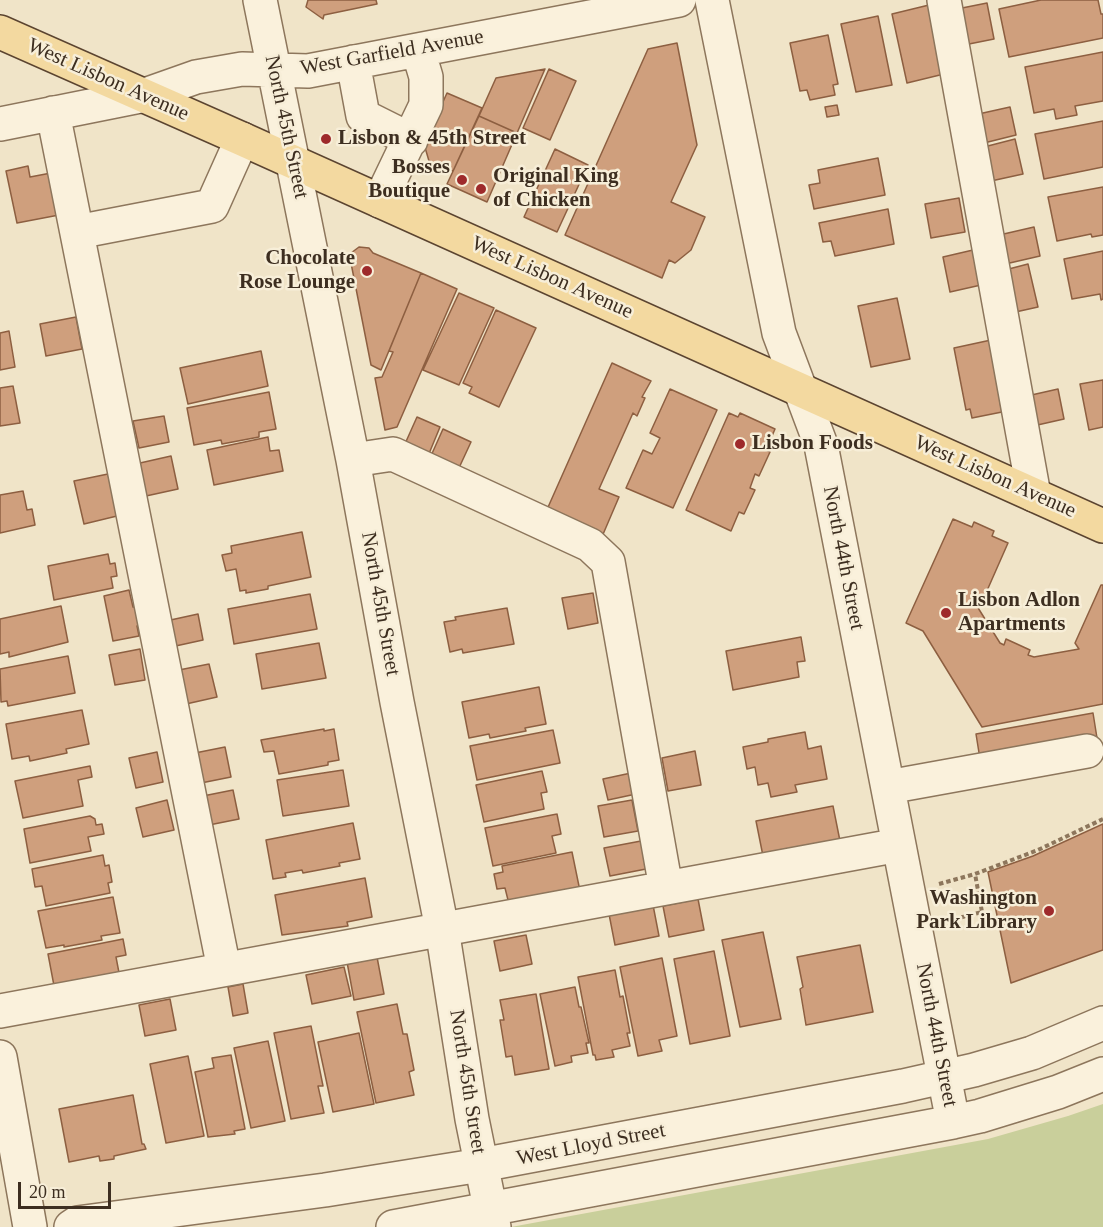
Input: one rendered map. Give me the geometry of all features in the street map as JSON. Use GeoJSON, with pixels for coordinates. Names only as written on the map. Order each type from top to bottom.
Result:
{"type":"FeatureCollection","features":[{"type":"Feature","properties":{"kind":"main road","name":"West Lisbon Avenue"},"geometry":{"type":"LineString","coordinates":[[0,32],[1103,526]]}},
{"type":"Feature","properties":{"kind":"street","name":"North 45th Street"},"geometry":{"type":"LineString","coordinates":[[260,0],[353,460],[397,702],[442,929],[472,1119],[492,1218]]}},
{"type":"Feature","properties":{"kind":"street","name":"West Garfield Avenue"},"geometry":{"type":"LineString","coordinates":[[0,124],[145,96],[196,77],[242,69],[308,70],[679,0]]}},
{"type":"Feature","properties":{"kind":"street","name":"North 44th Street"},"geometry":{"type":"LineString","coordinates":[[712,0],[779,333],[821,445],[953,1122]]}},
{"type":"Feature","properties":{"kind":"street"},"geometry":{"type":"LineString","coordinates":[[944,0],[1034,495]]}},
{"type":"Feature","properties":{"kind":"street"},"geometry":{"type":"LineString","coordinates":[[380,201],[426,105],[426,77],[418,50]]}},
{"type":"Feature","properties":{"kind":"street"},"geometry":{"type":"LineString","coordinates":[[353,62],[363,116],[411,140]]}},
{"type":"Feature","properties":{"kind":"street"},"geometry":{"type":"LineString","coordinates":[[53,113],[224,969]]}},
{"type":"Feature","properties":{"kind":"street"},"geometry":{"type":"LineString","coordinates":[[77,232],[212,206],[242,139]]}},
{"type":"Feature","properties":{"kind":"street"},"geometry":{"type":"LineString","coordinates":[[353,460],[393,454],[590,545],[608,562],[666,888]]}},
{"type":"Feature","properties":{"kind":"street"},"geometry":{"type":"LineString","coordinates":[[888,787],[1087,751]]}},
{"type":"Feature","properties":{"kind":"street"},"geometry":{"type":"LineString","coordinates":[[0,1011],[899,845]]}},
{"type":"Feature","properties":{"kind":"street","name":"West Lloyd Street"},"geometry":{"type":"LineString","coordinates":[[71,1227],[76,1223],[325,1190],[481,1165],[879,1090],[974,1070],[1032,1053],[1103,1023]]}},
{"type":"Feature","properties":{"kind":"street"},"geometry":{"type":"LineString","coordinates":[[0,1057],[30,1227]]}},
{"type":"Feature","properties":{"kind":"street","name":"West Lloyd Street"},"geometry":{"type":"LineString","coordinates":[[393,1227],[492,1218],[953,1122],[1058,1092],[1103,1074]]}},
{"type":"Feature","properties":{"kind":"path"},"geometry":{"type":"LineString","coordinates":[[935,885],[975,874],[1038,850],[1103,819]]}},
{"type":"Feature","properties":{"kind":"path"},"geometry":{"type":"LineString","coordinates":[[942,922],[982,912],[975,874]]}},
{"type":"Feature","properties":{"kind":"green space"},"geometry":{"type":"Polygon","coordinates":[[[1103,1104],[1103,1227],[511,1227],[988,1139],[1103,1104]]]}},
{"type":"Feature","properties":{"kind":"building"},"geometry":{"type":"Polygon","coordinates":[[[308,0],[376,0],[377,4],[324,15],[323,19],[306,7],[308,0]]]}},
{"type":"Feature","properties":{"kind":"building"},"geometry":{"type":"Polygon","coordinates":[[[1041,0],[1098,0],[1101,14],[1103,14],[1103,38],[1009,57],[999,9],[1041,0]]]}},
{"type":"Feature","properties":{"kind":"building"},"geometry":{"type":"Polygon","coordinates":[[[987,3],[994,39],[959,46],[952,10],[987,3]]]}},
{"type":"Feature","properties":{"kind":"building"},"geometry":{"type":"Polygon","coordinates":[[[929,5],[944,74],[907,83],[892,14],[929,5]]]}},
{"type":"Feature","properties":{"kind":"building"},"geometry":{"type":"Polygon","coordinates":[[[878,16],[892,85],[856,92],[841,24],[878,16]]]}},
{"type":"Feature","properties":{"kind":"building"},"geometry":{"type":"Polygon","coordinates":[[[828,35],[838,84],[833,85],[835,95],[810,100],[807,90],[800,91],[790,43],[828,35]]]}},
{"type":"Feature","properties":{"kind":"building"},"geometry":{"type":"Polygon","coordinates":[[[677,43],[697,145],[671,202],[705,217],[691,250],[675,263],[669,260],[662,278],[565,235],[648,49],[677,43]]]}},
{"type":"Feature","properties":{"kind":"building"},"geometry":{"type":"Polygon","coordinates":[[[1103,52],[1103,101],[1075,106],[1077,115],[1056,119],[1054,109],[1034,113],[1025,67],[1103,52]]]}},
{"type":"Feature","properties":{"kind":"building"},"geometry":{"type":"Polygon","coordinates":[[[545,69],[517,133],[479,116],[496,78],[545,69]]]}},
{"type":"Feature","properties":{"kind":"building"},"geometry":{"type":"Polygon","coordinates":[[[549,69],[576,81],[550,140],[523,128],[549,69]]]}},
{"type":"Feature","properties":{"kind":"building"},"geometry":{"type":"Polygon","coordinates":[[[447,93],[482,108],[453,171],[429,161],[424,144],[447,93]]]}},
{"type":"Feature","properties":{"kind":"building"},"geometry":{"type":"Polygon","coordinates":[[[837,105],[839,115],[827,117],[825,107],[837,105]]]}},
{"type":"Feature","properties":{"kind":"building"},"geometry":{"type":"Polygon","coordinates":[[[1010,107],[1016,135],[980,144],[974,115],[1010,107]]]}},
{"type":"Feature","properties":{"kind":"building"},"geometry":{"type":"Polygon","coordinates":[[[479,116],[517,133],[487,202],[447,184],[479,116]]]}},
{"type":"Feature","properties":{"kind":"building"},"geometry":{"type":"Polygon","coordinates":[[[1103,121],[1103,167],[1044,179],[1035,134],[1103,121]]]}},
{"type":"Feature","properties":{"kind":"building"},"geometry":{"type":"Polygon","coordinates":[[[1015,139],[1023,174],[991,181],[984,147],[1015,139]]]}},
{"type":"Feature","properties":{"kind":"building"},"geometry":{"type":"Polygon","coordinates":[[[555,149],[588,165],[557,232],[524,217],[555,149]]]}},
{"type":"Feature","properties":{"kind":"building"},"geometry":{"type":"Polygon","coordinates":[[[878,158],[885,195],[814,209],[809,185],[820,183],[818,170],[878,158]]]}},
{"type":"Feature","properties":{"kind":"building"},"geometry":{"type":"Polygon","coordinates":[[[28,166],[30,177],[51,173],[59,215],[17,223],[6,171],[28,166]]]}},
{"type":"Feature","properties":{"kind":"building"},"geometry":{"type":"Polygon","coordinates":[[[1103,187],[1103,235],[1092,237],[1091,234],[1057,241],[1048,197],[1103,187]]]}},
{"type":"Feature","properties":{"kind":"building"},"geometry":{"type":"Polygon","coordinates":[[[959,198],[965,232],[931,238],[925,204],[959,198]]]}},
{"type":"Feature","properties":{"kind":"building"},"geometry":{"type":"Polygon","coordinates":[[[888,209],[894,244],[835,256],[831,241],[823,242],[819,223],[888,209]]]}},
{"type":"Feature","properties":{"kind":"building"},"geometry":{"type":"Polygon","coordinates":[[[1034,227],[1040,256],[1001,265],[995,236],[1034,227]]]}},
{"type":"Feature","properties":{"kind":"building"},"geometry":{"type":"Polygon","coordinates":[[[359,247],[369,248],[373,253],[421,273],[381,370],[371,365],[351,263],[351,253],[359,247]]]}},
{"type":"Feature","properties":{"kind":"building"},"geometry":{"type":"Polygon","coordinates":[[[973,250],[981,285],[950,292],[943,257],[973,250]]]}},
{"type":"Feature","properties":{"kind":"building"},"geometry":{"type":"Polygon","coordinates":[[[1103,251],[1103,299],[1101,300],[1100,294],[1072,299],[1064,259],[1103,251]]]}},
{"type":"Feature","properties":{"kind":"building"},"geometry":{"type":"Polygon","coordinates":[[[1028,264],[1038,307],[1011,313],[1001,271],[1028,264]]]}},
{"type":"Feature","properties":{"kind":"building"},"geometry":{"type":"Polygon","coordinates":[[[421,273],[457,289],[397,427],[385,430],[375,378],[382,377],[393,352],[389,351],[421,273]]]}},
{"type":"Feature","properties":{"kind":"building"},"geometry":{"type":"Polygon","coordinates":[[[459,293],[494,308],[459,385],[423,370],[459,293]]]}},
{"type":"Feature","properties":{"kind":"building"},"geometry":{"type":"Polygon","coordinates":[[[897,298],[910,359],[871,367],[858,306],[897,298]]]}},
{"type":"Feature","properties":{"kind":"building"},"geometry":{"type":"Polygon","coordinates":[[[496,310],[536,328],[499,407],[469,393],[472,387],[463,383],[496,310]]]}},
{"type":"Feature","properties":{"kind":"building"},"geometry":{"type":"Polygon","coordinates":[[[76,317],[82,349],[46,356],[40,324],[76,317]]]}},
{"type":"Feature","properties":{"kind":"building"},"geometry":{"type":"Polygon","coordinates":[[[9,331],[15,367],[0,370],[0,333],[9,331]]]}},
{"type":"Feature","properties":{"kind":"building"},"geometry":{"type":"Polygon","coordinates":[[[991,340],[1004,401],[1000,402],[1002,412],[972,418],[970,409],[966,410],[954,348],[991,340]]]}},
{"type":"Feature","properties":{"kind":"building"},"geometry":{"type":"Polygon","coordinates":[[[261,351],[268,386],[188,404],[180,368],[261,351]]]}},
{"type":"Feature","properties":{"kind":"building"},"geometry":{"type":"Polygon","coordinates":[[[612,363],[651,381],[642,397],[645,398],[637,416],[633,413],[599,489],[619,497],[601,539],[545,514],[612,363]]]}},
{"type":"Feature","properties":{"kind":"building"},"geometry":{"type":"Polygon","coordinates":[[[1103,380],[1103,427],[1089,430],[1080,384],[1103,380]]]}},
{"type":"Feature","properties":{"kind":"building"},"geometry":{"type":"Polygon","coordinates":[[[13,386],[20,423],[0,426],[0,388],[13,386]]]}},
{"type":"Feature","properties":{"kind":"building"},"geometry":{"type":"Polygon","coordinates":[[[670,389],[717,410],[673,508],[626,488],[643,450],[652,454],[660,438],[650,433],[670,389]]]}},
{"type":"Feature","properties":{"kind":"building"},"geometry":{"type":"Polygon","coordinates":[[[1058,389],[1064,419],[1033,426],[1027,396],[1058,389]]]}},
{"type":"Feature","properties":{"kind":"building"},"geometry":{"type":"Polygon","coordinates":[[[269,392],[276,429],[259,432],[259,437],[222,444],[221,440],[194,445],[187,408],[269,392]]]}},
{"type":"Feature","properties":{"kind":"building"},"geometry":{"type":"Polygon","coordinates":[[[729,413],[738,417],[740,413],[775,429],[766,450],[770,452],[759,476],[755,474],[750,488],[755,490],[744,514],[739,512],[731,531],[686,510],[729,413]]]}},
{"type":"Feature","properties":{"kind":"building"},"geometry":{"type":"Polygon","coordinates":[[[164,416],[169,442],[139,448],[133,421],[164,416]]]}},
{"type":"Feature","properties":{"kind":"building"},"geometry":{"type":"Polygon","coordinates":[[[417,417],[440,427],[428,456],[404,446],[417,417]]]}},
{"type":"Feature","properties":{"kind":"building"},"geometry":{"type":"Polygon","coordinates":[[[443,429],[471,442],[458,470],[430,458],[443,429]]]}},
{"type":"Feature","properties":{"kind":"building"},"geometry":{"type":"Polygon","coordinates":[[[268,437],[270,451],[279,450],[283,471],[214,485],[207,450],[268,437]]]}},
{"type":"Feature","properties":{"kind":"building"},"geometry":{"type":"Polygon","coordinates":[[[171,456],[178,489],[146,496],[140,463],[171,456]]]}},
{"type":"Feature","properties":{"kind":"building"},"geometry":{"type":"Polygon","coordinates":[[[108,474],[117,516],[84,524],[74,481],[108,474]]]}},
{"type":"Feature","properties":{"kind":"building"},"geometry":{"type":"Polygon","coordinates":[[[23,491],[27,510],[32,509],[35,525],[0,533],[0,495],[23,491]]]}},
{"type":"Feature","properties":{"kind":"building","name":"Lisbon Adlon Apartments"},"geometry":{"type":"Polygon","coordinates":[[[953,519],[972,527],[974,522],[994,531],[992,536],[1008,543],[982,602],[975,603],[1000,643],[1004,645],[1006,639],[1030,650],[1028,655],[1034,657],[1079,649],[1075,643],[1101,585],[1103,585],[1103,704],[982,727],[923,631],[906,623],[953,519]]]}},
{"type":"Feature","properties":{"kind":"building"},"geometry":{"type":"Polygon","coordinates":[[[302,532],[311,577],[268,586],[268,589],[246,593],[246,590],[240,591],[236,569],[226,571],[222,555],[232,553],[231,546],[302,532]]]}},
{"type":"Feature","properties":{"kind":"building"},"geometry":{"type":"Polygon","coordinates":[[[108,554],[110,564],[115,563],[117,576],[111,577],[113,588],[54,600],[48,566],[108,554]]]}},
{"type":"Feature","properties":{"kind":"building"},"geometry":{"type":"Polygon","coordinates":[[[129,590],[133,607],[138,607],[142,625],[137,626],[139,636],[113,641],[104,596],[129,590]]]}},
{"type":"Feature","properties":{"kind":"building"},"geometry":{"type":"Polygon","coordinates":[[[593,593],[598,623],[568,629],[562,598],[593,593]]]}},
{"type":"Feature","properties":{"kind":"building"},"geometry":{"type":"Polygon","coordinates":[[[310,594],[317,629],[234,644],[228,609],[310,594]]]}},
{"type":"Feature","properties":{"kind":"building"},"geometry":{"type":"Polygon","coordinates":[[[61,606],[68,642],[9,657],[9,652],[0,654],[0,619],[61,606]]]}},
{"type":"Feature","properties":{"kind":"building"},"geometry":{"type":"Polygon","coordinates":[[[507,608],[514,644],[463,653],[462,649],[450,652],[444,622],[456,620],[455,617],[507,608]]]}},
{"type":"Feature","properties":{"kind":"building"},"geometry":{"type":"Polygon","coordinates":[[[198,614],[203,640],[171,647],[166,621],[198,614]]]}},
{"type":"Feature","properties":{"kind":"building"},"geometry":{"type":"Polygon","coordinates":[[[801,637],[805,661],[797,662],[799,677],[733,690],[726,651],[801,637]]]}},
{"type":"Feature","properties":{"kind":"building"},"geometry":{"type":"Polygon","coordinates":[[[319,643],[326,678],[262,689],[256,654],[319,643]]]}},
{"type":"Feature","properties":{"kind":"building"},"geometry":{"type":"Polygon","coordinates":[[[140,649],[145,680],[115,685],[109,655],[140,649]]]}},
{"type":"Feature","properties":{"kind":"building"},"geometry":{"type":"Polygon","coordinates":[[[68,656],[75,693],[8,706],[7,701],[1,702],[0,669],[68,656]]]}},
{"type":"Feature","properties":{"kind":"building"},"geometry":{"type":"Polygon","coordinates":[[[209,664],[217,697],[186,704],[179,670],[209,664]]]}},
{"type":"Feature","properties":{"kind":"building"},"geometry":{"type":"Polygon","coordinates":[[[539,687],[546,724],[525,728],[526,731],[490,738],[489,734],[469,738],[462,702],[539,687]]]}},
{"type":"Feature","properties":{"kind":"building"},"geometry":{"type":"Polygon","coordinates":[[[82,710],[89,744],[66,749],[67,753],[30,761],[29,756],[12,759],[6,724],[82,710]]]}},
{"type":"Feature","properties":{"kind":"building"},"geometry":{"type":"Polygon","coordinates":[[[1093,713],[1097,738],[980,759],[976,734],[1093,713]]]}},
{"type":"Feature","properties":{"kind":"building"},"geometry":{"type":"Polygon","coordinates":[[[324,729],[324,731],[334,729],[339,760],[328,762],[328,765],[279,774],[274,751],[264,752],[261,740],[324,729]]]}},
{"type":"Feature","properties":{"kind":"building"},"geometry":{"type":"Polygon","coordinates":[[[553,730],[560,763],[477,780],[470,746],[553,730]]]}},
{"type":"Feature","properties":{"kind":"building"},"geometry":{"type":"Polygon","coordinates":[[[805,732],[808,749],[821,746],[827,779],[795,785],[797,792],[771,797],[768,783],[758,785],[755,767],[747,769],[743,747],[768,742],[768,739],[805,732]]]}},
{"type":"Feature","properties":{"kind":"building"},"geometry":{"type":"Polygon","coordinates":[[[225,747],[231,777],[201,783],[195,753],[225,747]]]}},
{"type":"Feature","properties":{"kind":"building"},"geometry":{"type":"Polygon","coordinates":[[[695,751],[701,785],[668,791],[662,758],[695,751]]]}},
{"type":"Feature","properties":{"kind":"building"},"geometry":{"type":"Polygon","coordinates":[[[157,752],[163,782],[136,788],[129,758],[157,752]]]}},
{"type":"Feature","properties":{"kind":"building"},"geometry":{"type":"Polygon","coordinates":[[[90,766],[92,777],[78,780],[83,806],[23,818],[15,781],[90,766]]]}},
{"type":"Feature","properties":{"kind":"building"},"geometry":{"type":"Polygon","coordinates":[[[343,770],[349,806],[283,816],[277,780],[343,770]]]}},
{"type":"Feature","properties":{"kind":"building"},"geometry":{"type":"Polygon","coordinates":[[[542,771],[547,792],[541,793],[544,809],[484,822],[476,785],[542,771]]]}},
{"type":"Feature","properties":{"kind":"building"},"geometry":{"type":"Polygon","coordinates":[[[631,773],[636,794],[608,800],[603,779],[631,773]]]}},
{"type":"Feature","properties":{"kind":"building"},"geometry":{"type":"Polygon","coordinates":[[[233,790],[239,819],[209,825],[203,796],[233,790]]]}},
{"type":"Feature","properties":{"kind":"building"},"geometry":{"type":"Polygon","coordinates":[[[167,800],[174,830],[143,837],[136,808],[167,800]]]}},
{"type":"Feature","properties":{"kind":"building"},"geometry":{"type":"Polygon","coordinates":[[[632,800],[638,831],[604,837],[598,806],[632,800]]]}},
{"type":"Feature","properties":{"kind":"building"},"geometry":{"type":"Polygon","coordinates":[[[833,806],[840,841],[763,856],[756,821],[833,806]]]}},
{"type":"Feature","properties":{"kind":"building"},"geometry":{"type":"Polygon","coordinates":[[[557,814],[561,834],[552,836],[556,853],[493,866],[485,828],[557,814]]]}},
{"type":"Feature","properties":{"kind":"building"},"geometry":{"type":"Polygon","coordinates":[[[90,816],[95,819],[96,825],[102,824],[104,834],[88,837],[91,851],[30,863],[24,829],[90,816]]]}},
{"type":"Feature","properties":{"kind":"building"},"geometry":{"type":"Polygon","coordinates":[[[353,823],[360,859],[339,863],[340,866],[303,873],[302,870],[285,873],[286,877],[273,879],[266,840],[353,823]]]}},
{"type":"Feature","properties":{"kind":"building","name":"Washington Park Library"},"geometry":{"type":"Polygon","coordinates":[[[1103,824],[1103,950],[1011,983],[988,872],[1033,856],[1103,824]]]}},
{"type":"Feature","properties":{"kind":"building"},"geometry":{"type":"Polygon","coordinates":[[[641,841],[646,869],[610,876],[604,848],[641,841]]]}},
{"type":"Feature","properties":{"kind":"building"},"geometry":{"type":"Polygon","coordinates":[[[572,852],[580,891],[509,904],[505,888],[497,889],[494,874],[503,872],[502,866],[572,852]]]}},
{"type":"Feature","properties":{"kind":"building"},"geometry":{"type":"Polygon","coordinates":[[[103,855],[105,866],[109,865],[112,882],[108,883],[110,893],[46,906],[42,886],[35,887],[32,869],[103,855]]]}},
{"type":"Feature","properties":{"kind":"building"},"geometry":{"type":"Polygon","coordinates":[[[365,878],[372,917],[347,922],[348,926],[282,935],[275,895],[365,878]]]}},
{"type":"Feature","properties":{"kind":"building"},"geometry":{"type":"Polygon","coordinates":[[[113,897],[120,933],[101,936],[102,940],[46,948],[38,911],[113,897]]]}},
{"type":"Feature","properties":{"kind":"building"},"geometry":{"type":"Polygon","coordinates":[[[698,899],[704,930],[669,937],[663,906],[698,899]]]}},
{"type":"Feature","properties":{"kind":"building"},"geometry":{"type":"Polygon","coordinates":[[[653,905],[659,936],[615,945],[609,914],[653,905]]]}},
{"type":"Feature","properties":{"kind":"building"},"geometry":{"type":"Polygon","coordinates":[[[763,932],[781,1019],[740,1027],[722,940],[763,932]]]}},
{"type":"Feature","properties":{"kind":"building"},"geometry":{"type":"Polygon","coordinates":[[[526,935],[532,964],[500,971],[494,941],[526,935]]]}},
{"type":"Feature","properties":{"kind":"building"},"geometry":{"type":"Polygon","coordinates":[[[123,939],[126,955],[116,957],[120,978],[55,991],[48,954],[123,939]]]}},
{"type":"Feature","properties":{"kind":"building"},"geometry":{"type":"Polygon","coordinates":[[[860,945],[873,1012],[806,1025],[800,989],[803,987],[797,957],[860,945]]]}},
{"type":"Feature","properties":{"kind":"building"},"geometry":{"type":"Polygon","coordinates":[[[714,951],[730,1036],[690,1044],[674,959],[714,951]]]}},
{"type":"Feature","properties":{"kind":"building"},"geometry":{"type":"Polygon","coordinates":[[[377,957],[384,994],[354,1000],[347,962],[377,957]]]}},
{"type":"Feature","properties":{"kind":"building"},"geometry":{"type":"Polygon","coordinates":[[[662,958],[677,1036],[659,1040],[662,1051],[638,1056],[620,967],[662,958]]]}},
{"type":"Feature","properties":{"kind":"building"},"geometry":{"type":"Polygon","coordinates":[[[344,967],[351,996],[312,1004],[306,975],[344,967]]]}},
{"type":"Feature","properties":{"kind":"building"},"geometry":{"type":"Polygon","coordinates":[[[615,970],[620,997],[623,996],[630,1033],[627,1033],[630,1046],[612,1050],[614,1057],[596,1060],[593,1055],[578,977],[615,970]]]}},
{"type":"Feature","properties":{"kind":"building"},"geometry":{"type":"Polygon","coordinates":[[[243,984],[248,1013],[233,1016],[228,987],[243,984]]]}},
{"type":"Feature","properties":{"kind":"building"},"geometry":{"type":"Polygon","coordinates":[[[575,987],[589,1043],[586,1043],[588,1053],[571,1056],[572,1062],[555,1066],[540,994],[575,987]]]}},
{"type":"Feature","properties":{"kind":"building"},"geometry":{"type":"Polygon","coordinates":[[[536,994],[549,1069],[515,1075],[512,1056],[506,1057],[500,1020],[504,1020],[500,1000],[536,994]]]}},
{"type":"Feature","properties":{"kind":"building"},"geometry":{"type":"Polygon","coordinates":[[[170,999],[176,1030],[145,1036],[139,1005],[170,999]]]}},
{"type":"Feature","properties":{"kind":"building"},"geometry":{"type":"Polygon","coordinates":[[[397,1004],[403,1034],[407,1034],[414,1070],[409,1072],[414,1095],[376,1103],[357,1012],[397,1004]]]}},
{"type":"Feature","properties":{"kind":"building"},"geometry":{"type":"Polygon","coordinates":[[[311,1026],[323,1086],[318,1086],[324,1113],[291,1119],[274,1033],[311,1026]]]}},
{"type":"Feature","properties":{"kind":"building"},"geometry":{"type":"Polygon","coordinates":[[[359,1033],[374,1104],[333,1112],[318,1042],[359,1033]]]}},
{"type":"Feature","properties":{"kind":"building"},"geometry":{"type":"Polygon","coordinates":[[[268,1041],[285,1121],[251,1128],[234,1048],[268,1041]]]}},
{"type":"Feature","properties":{"kind":"building"},"geometry":{"type":"Polygon","coordinates":[[[231,1055],[245,1129],[234,1131],[235,1134],[208,1137],[195,1072],[214,1068],[212,1058],[231,1055]]]}},
{"type":"Feature","properties":{"kind":"building"},"geometry":{"type":"Polygon","coordinates":[[[188,1056],[204,1136],[166,1143],[150,1064],[188,1056]]]}},
{"type":"Feature","properties":{"kind":"building"},"geometry":{"type":"Polygon","coordinates":[[[133,1095],[142,1144],[146,1149],[114,1156],[114,1159],[100,1161],[99,1156],[69,1162],[59,1109],[133,1095]]]}},
{"type":"Feature","properties":{"kind":"place","name":"Lisbon & 45th Street"},"geometry":{"type":"Point","coordinates":[326,139]}},
{"type":"Feature","properties":{"kind":"place","name":"Bosses Boutique"},"geometry":{"type":"Point","coordinates":[462,180]}},
{"type":"Feature","properties":{"kind":"place","name":"Original King of Chicken"},"geometry":{"type":"Point","coordinates":[481,189]}},
{"type":"Feature","properties":{"kind":"place","name":"Chocolate Rose Lounge"},"geometry":{"type":"Point","coordinates":[367,271]}},
{"type":"Feature","properties":{"kind":"place","name":"Lisbon Foods"},"geometry":{"type":"Point","coordinates":[740,444]}},
{"type":"Feature","properties":{"kind":"place","name":"Lisbon Adlon Apartments"},"geometry":{"type":"Point","coordinates":[946,613]}},
{"type":"Feature","properties":{"kind":"place","name":"Washington Park Library"},"geometry":{"type":"Point","coordinates":[1049,911]}}]}
